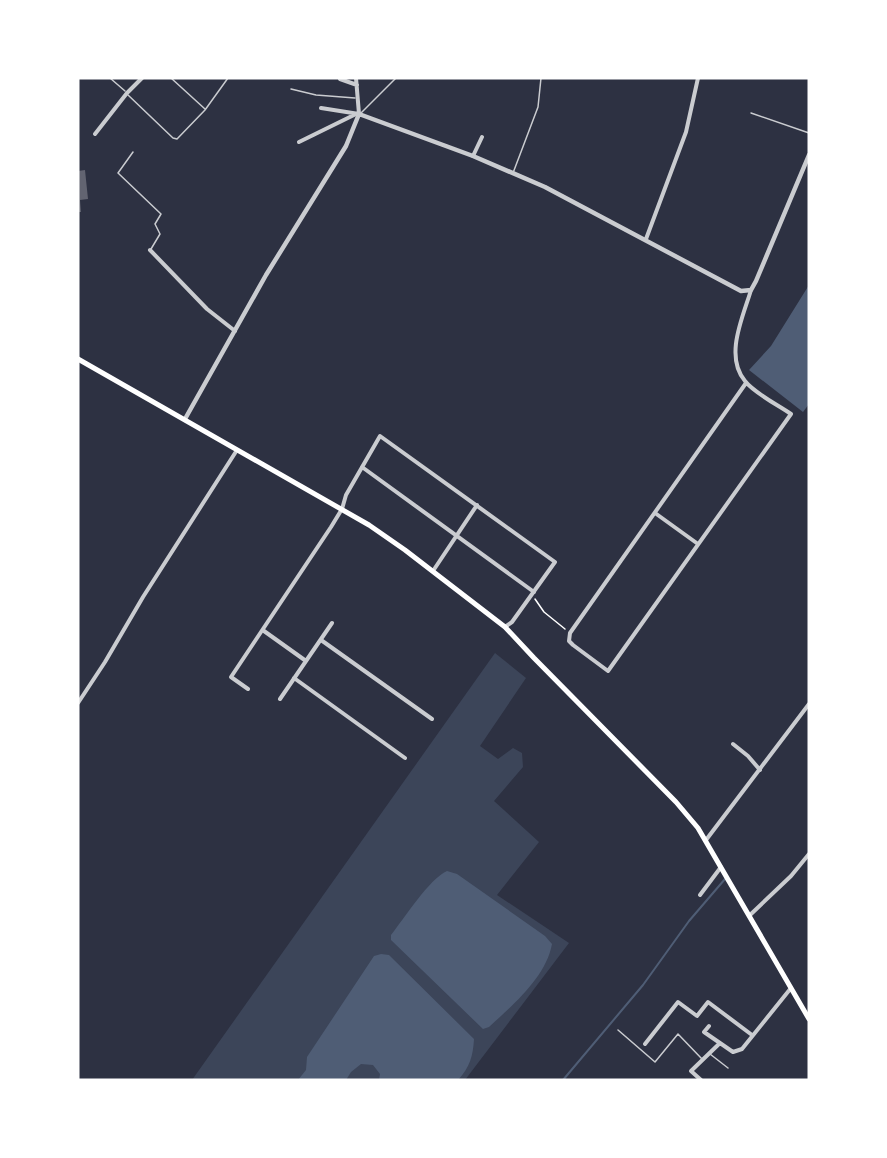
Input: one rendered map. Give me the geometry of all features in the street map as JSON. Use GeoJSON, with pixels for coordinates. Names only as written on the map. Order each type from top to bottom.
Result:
{"type":"FeatureCollection","features":[{"type":"Feature","properties":{"kind":"main road"},"geometry":{"type":"LineString","coordinates":[[78,359],[369,525],[505,627],[676,802],[706,840],[809,1019]]}},
{"type":"Feature","properties":{"kind":"street"},"geometry":{"type":"LineString","coordinates":[[94,134],[142,78]]}},
{"type":"Feature","properties":{"kind":"street"},"geometry":{"type":"LineString","coordinates":[[185,419],[286,243],[346,146],[358,114],[356,78]]}},
{"type":"Feature","properties":{"kind":"street"},"geometry":{"type":"LineString","coordinates":[[646,239],[686,132],[698,78]]}},
{"type":"Feature","properties":{"kind":"street"},"geometry":{"type":"LineString","coordinates":[[340,79],[357,86]]}},
{"type":"Feature","properties":{"kind":"street"},"geometry":{"type":"LineString","coordinates":[[321,108],[358,114],[473,156],[571,200],[736,289],[751,290]]}},
{"type":"Feature","properties":{"kind":"street"},"geometry":{"type":"LineString","coordinates":[[299,142],[358,114]]}},
{"type":"Feature","properties":{"kind":"street"},"geometry":{"type":"LineString","coordinates":[[473,156],[482,137]]}},
{"type":"Feature","properties":{"kind":"street"},"geometry":{"type":"LineString","coordinates":[[746,383],[570,633],[569,640],[573,645],[608,671],[791,414],[746,383],[738,370],[735,354],[739,328],[751,290],[809,155]]}},
{"type":"Feature","properties":{"kind":"street"},"geometry":{"type":"LineString","coordinates":[[150,250],[207,309],[235,331]]}},
{"type":"Feature","properties":{"kind":"street"},"geometry":{"type":"LineString","coordinates":[[248,689],[231,677],[264,631],[342,509],[346,495],[380,436],[555,562],[512,622],[505,627]]}},
{"type":"Feature","properties":{"kind":"street"},"geometry":{"type":"LineString","coordinates":[[78,703],[237,450]]}},
{"type":"Feature","properties":{"kind":"street"},"geometry":{"type":"LineString","coordinates":[[362,467],[534,592]]}},
{"type":"Feature","properties":{"kind":"street"},"geometry":{"type":"LineString","coordinates":[[433,571],[477,505]]}},
{"type":"Feature","properties":{"kind":"street"},"geometry":{"type":"LineString","coordinates":[[655,513],[698,544]]}},
{"type":"Feature","properties":{"kind":"street"},"geometry":{"type":"LineString","coordinates":[[279,699],[332,623]]}},
{"type":"Feature","properties":{"kind":"street"},"geometry":{"type":"LineString","coordinates":[[264,631],[306,661]]}},
{"type":"Feature","properties":{"kind":"street"},"geometry":{"type":"LineString","coordinates":[[321,640],[432,719]]}},
{"type":"Feature","properties":{"kind":"street"},"geometry":{"type":"LineString","coordinates":[[294,678],[405,758]]}},
{"type":"Feature","properties":{"kind":"street"},"geometry":{"type":"LineString","coordinates":[[706,840],[809,704]]}},
{"type":"Feature","properties":{"kind":"street"},"geometry":{"type":"LineString","coordinates":[[733,744],[760,770]]}},
{"type":"Feature","properties":{"kind":"street"},"geometry":{"type":"LineString","coordinates":[[750,915],[791,876],[809,854]]}},
{"type":"Feature","properties":{"kind":"street"},"geometry":{"type":"LineString","coordinates":[[700,895],[721,866]]}},
{"type":"Feature","properties":{"kind":"street"},"geometry":{"type":"LineString","coordinates":[[709,1026],[704,1032],[733,1052],[742,1049],[791,988]]}},
{"type":"Feature","properties":{"kind":"street"},"geometry":{"type":"LineString","coordinates":[[645,1044],[678,1002],[697,1016],[708,1002],[752,1035]]}},
{"type":"Feature","properties":{"kind":"street"},"geometry":{"type":"LineString","coordinates":[[701,1080],[691,1071],[720,1043]]}},
{"type":"Feature","properties":{"kind":"lane"},"geometry":{"type":"LineString","coordinates":[[110,78],[173,138],[177,139],[205,110],[228,78]]}},
{"type":"Feature","properties":{"kind":"lane"},"geometry":{"type":"LineString","coordinates":[[171,78],[205,110]]}},
{"type":"Feature","properties":{"kind":"lane"},"geometry":{"type":"LineString","coordinates":[[358,114],[396,78]]}},
{"type":"Feature","properties":{"kind":"lane"},"geometry":{"type":"LineString","coordinates":[[513,173],[538,107],[541,78]]}},
{"type":"Feature","properties":{"kind":"lane"},"geometry":{"type":"LineString","coordinates":[[291,89],[316,95],[358,98]]}},
{"type":"Feature","properties":{"kind":"lane"},"geometry":{"type":"LineString","coordinates":[[751,113],[809,133]]}},
{"type":"Feature","properties":{"kind":"lane"},"geometry":{"type":"LineString","coordinates":[[133,152],[118,173],[161,214],[155,224],[160,234],[150,250]]}},
{"type":"Feature","properties":{"kind":"lane"},"geometry":{"type":"LineString","coordinates":[[618,1030],[655,1062],[678,1034],[703,1060]]}},
{"type":"Feature","properties":{"kind":"lane"},"geometry":{"type":"LineString","coordinates":[[710,1054],[728,1068]]}},
{"type":"Feature","properties":{"kind":"path"},"geometry":{"type":"LineString","coordinates":[[534,592],[536,602],[544,612],[570,633]]}},
{"type":"Feature","properties":{"kind":"shaded area"},"geometry":{"type":"Polygon","coordinates":[[[809,285],[809,404],[803,412],[749,370],[771,346],[809,285]]]}},
{"type":"Feature","properties":{"kind":"shaded area"},"geometry":{"type":"Polygon","coordinates":[[[495,653],[526,678],[480,746],[498,759],[513,748],[522,753],[523,767],[494,801],[539,842],[497,895],[569,943],[465,1080],[192,1080],[495,653]]]}},
{"type":"Feature","properties":{"kind":"shaded area"},"geometry":{"type":"Polygon","coordinates":[[[447,871],[457,874],[545,936],[552,944],[549,956],[536,979],[489,1027],[483,1029],[391,940],[391,935],[417,900],[440,875],[447,871]]]}},
{"type":"Feature","properties":{"kind":"shaded area"},"geometry":{"type":"Polygon","coordinates":[[[389,955],[474,1039],[468,1066],[458,1080],[379,1080],[380,1074],[373,1065],[361,1064],[351,1072],[346,1080],[298,1080],[306,1070],[307,1057],[374,956],[389,955]]]}},
{"type":"Feature","properties":{"kind":"building"},"geometry":{"type":"Polygon","coordinates":[[[85,170],[88,199],[80,200],[81,212],[78,212],[78,171],[85,170]]]}},
{"type":"Feature","properties":{"kind":"waterway"},"geometry":{"type":"LineString","coordinates":[[563,1080],[643,985],[689,921],[725,879]]}}]}
